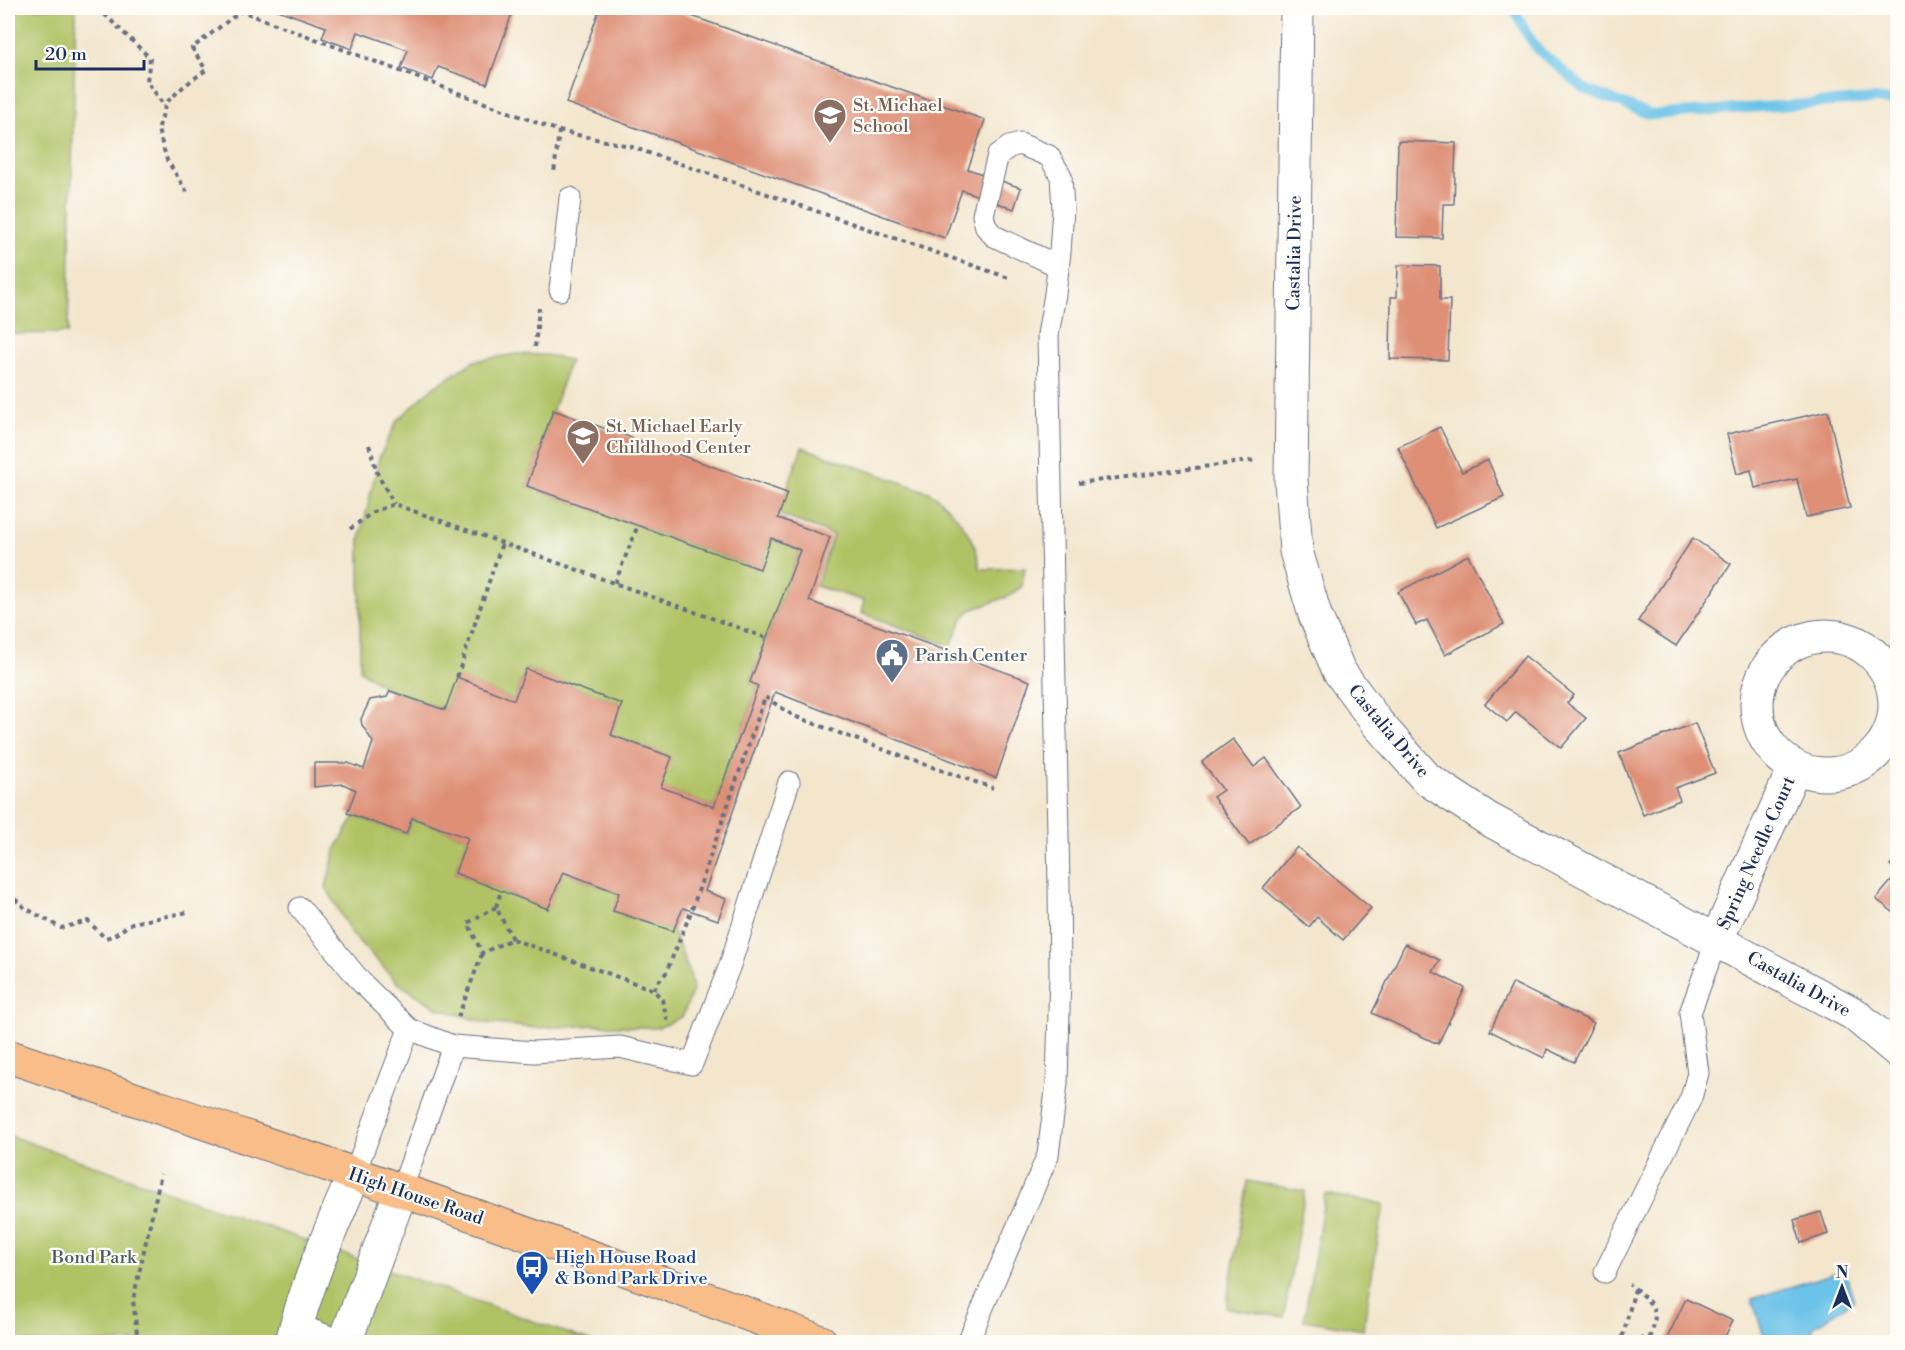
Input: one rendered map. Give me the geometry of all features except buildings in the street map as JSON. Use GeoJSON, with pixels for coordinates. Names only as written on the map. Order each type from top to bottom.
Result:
{"type":"FeatureCollection","features":[{"type":"Feature","properties":{"kind":"main road","name":"High House Road"},"geometry":{"type":"LineString","coordinates":[[8,1056],[635,1273],[822,1342]]}},
{"type":"Feature","properties":{"kind":"street","name":"Castalia Drive"},"geometry":{"type":"LineString","coordinates":[[1298,8],[1291,480],[1296,551],[1316,615],[1339,672],[1378,724],[1427,779],[1488,819],[1718,939],[1854,1014],[1898,1051]]}},
{"type":"Feature","properties":{"kind":"street","name":"Spring Needle Court"},"geometry":{"type":"LineString","coordinates":[[1828,636],[1851,640],[1871,651],[1886,669],[1894,689],[1896,712],[1890,733],[1878,752],[1860,766],[1839,773],[1816,773],[1795,767],[1776,753],[1763,733],[1757,711],[1759,688],[1768,667],[1784,650],[1805,639],[1828,636]]}},
{"type":"Feature","properties":{"kind":"street","name":"Spring Needle Court"},"geometry":{"type":"LineString","coordinates":[[1718,939],[1795,767]]}},
{"type":"Feature","properties":{"kind":"street"},"geometry":{"type":"LineString","coordinates":[[294,1333],[329,1233],[354,1175]]}},
{"type":"Feature","properties":{"kind":"street"},"geometry":{"type":"LineString","coordinates":[[344,1342],[401,1191]]}},
{"type":"Feature","properties":{"kind":"lane"},"geometry":{"type":"LineString","coordinates":[[968,1342],[1048,1155],[1057,1083],[1060,975],[1059,885],[1048,335],[1059,266],[1063,209],[1061,176],[1049,156],[1020,144],[1009,147],[998,155],[983,215],[986,227],[994,236],[1059,266]]}},
{"type":"Feature","properties":{"kind":"lane"},"geometry":{"type":"LineString","coordinates":[[560,290],[570,198]]}},
{"type":"Feature","properties":{"kind":"lane"},"geometry":{"type":"LineString","coordinates":[[300,908],[362,983],[409,1029],[453,1046],[534,1052],[620,1047],[692,1064],[730,965],[789,782]]}},
{"type":"Feature","properties":{"kind":"lane"},"geometry":{"type":"LineString","coordinates":[[1605,1272],[1691,1098],[1698,1072],[1690,1013],[1718,939]]}},
{"type":"Feature","properties":{"kind":"lane"},"geometry":{"type":"LineString","coordinates":[[354,1175],[409,1029]]}},
{"type":"Feature","properties":{"kind":"lane"},"geometry":{"type":"LineString","coordinates":[[401,1191],[453,1046]]}},
{"type":"Feature","properties":{"kind":"lane"},"geometry":{"type":"LineString","coordinates":[[294,1333],[344,1342]]}},
{"type":"Feature","properties":{"kind":"path"},"geometry":{"type":"LineString","coordinates":[[98,8],[150,58],[147,81],[165,107]]}},
{"type":"Feature","properties":{"kind":"path"},"geometry":{"type":"LineString","coordinates":[[230,8],[235,16]]}},
{"type":"Feature","properties":{"kind":"path"},"geometry":{"type":"LineString","coordinates":[[187,192],[167,160],[158,129],[166,103],[206,70],[192,48],[241,11],[559,131],[629,146],[1055,294]]}},
{"type":"Feature","properties":{"kind":"path"},"geometry":{"type":"LineString","coordinates":[[554,175],[559,131]]}},
{"type":"Feature","properties":{"kind":"path"},"geometry":{"type":"LineString","coordinates":[[535,346],[539,304]]}},
{"type":"Feature","properties":{"kind":"path"},"geometry":{"type":"LineString","coordinates":[[369,445],[378,476],[394,504],[767,638]]}},
{"type":"Feature","properties":{"kind":"path"},"geometry":{"type":"LineString","coordinates":[[1052,486],[1260,460]]}},
{"type":"Feature","properties":{"kind":"path"},"geometry":{"type":"LineString","coordinates":[[350,529],[373,512],[394,504]]}},
{"type":"Feature","properties":{"kind":"path"},"geometry":{"type":"LineString","coordinates":[[615,583],[638,525]]}},
{"type":"Feature","properties":{"kind":"path"},"geometry":{"type":"LineString","coordinates":[[457,677],[502,543]]}},
{"type":"Feature","properties":{"kind":"path"},"geometry":{"type":"LineString","coordinates":[[482,953],[468,923],[496,907],[501,891]]}},
{"type":"Feature","properties":{"kind":"path"},"geometry":{"type":"LineString","coordinates":[[8,893],[25,908],[62,928],[88,921],[105,938],[113,936],[132,923],[188,912]]}},
{"type":"Feature","properties":{"kind":"path"},"geometry":{"type":"LineString","coordinates":[[496,907],[512,939],[654,990],[662,1000],[669,1025]]}},
{"type":"Feature","properties":{"kind":"path"},"geometry":{"type":"LineString","coordinates":[[457,1020],[482,953],[512,939]]}},
{"type":"Feature","properties":{"kind":"path"},"geometry":{"type":"LineString","coordinates":[[138,1342],[133,1300],[161,1174]]}},
{"type":"Feature","properties":{"kind":"path"},"geometry":{"type":"LineString","coordinates":[[1605,1272],[1635,1288],[1653,1306],[1655,1318],[1651,1336],[1639,1340],[1622,1339],[1616,1342]]}},
{"type":"Feature","properties":{"kind":"path"},"geometry":{"type":"LineString","coordinates":[[1622,1339],[1635,1288]]}},
{"type":"Feature","properties":{"kind":"green space"},"geometry":{"type":"Polygon","coordinates":[[[8,8],[76,8],[68,333],[8,334],[8,8]]]}},
{"type":"Feature","properties":{"kind":"green space"},"geometry":{"type":"Polygon","coordinates":[[[517,354],[546,355],[570,360],[527,486],[760,569],[771,538],[800,550],[750,682],[758,686],[714,807],[661,787],[671,757],[611,735],[622,704],[526,669],[514,700],[457,678],[445,710],[390,691],[360,670],[360,539],[379,458],[397,421],[431,389],[474,361],[517,354]]]}},
{"type":"Feature","properties":{"kind":"green space"},"geometry":{"type":"Polygon","coordinates":[[[802,447],[931,493],[948,508],[970,536],[980,569],[1025,568],[1022,586],[1009,596],[971,610],[962,619],[951,646],[861,613],[864,601],[816,586],[833,535],[778,514],[802,447]]]}},
{"type":"Feature","properties":{"kind":"green space"},"geometry":{"type":"Polygon","coordinates":[[[355,816],[406,834],[412,818],[468,838],[455,873],[547,909],[563,872],[619,893],[613,911],[673,931],[690,974],[693,990],[682,1017],[658,1028],[598,1025],[535,1028],[486,1023],[437,1008],[398,983],[351,933],[326,887],[336,848],[355,816]]]}},
{"type":"Feature","properties":{"kind":"green space","name":"Bond Park"},"geometry":{"type":"Polygon","coordinates":[[[8,1135],[592,1342],[8,1342],[8,1135]]]}},
{"type":"Feature","properties":{"kind":"green space"},"geometry":{"type":"Polygon","coordinates":[[[1247,1181],[1305,1191],[1284,1317],[1226,1308],[1247,1181]]]}},
{"type":"Feature","properties":{"kind":"green space"},"geometry":{"type":"Polygon","coordinates":[[[1325,1194],[1384,1204],[1363,1330],[1304,1320],[1325,1194]]]}},
{"type":"Feature","properties":{"kind":"water"},"geometry":{"type":"Polygon","coordinates":[[[1844,1270],[1854,1300],[1812,1328],[1817,1342],[1766,1342],[1752,1299],[1844,1270]]]}},
{"type":"Feature","properties":{"kind":"waterway"},"geometry":{"type":"LineString","coordinates":[[1514,8],[1525,31],[1538,50],[1585,89],[1651,115],[1875,99],[1898,102]]}},
{"type":"Feature","properties":{"kind":"place","name":"St. Michael School"},"geometry":{"type":"Point","coordinates":[830,144]}},
{"type":"Feature","properties":{"kind":"place","name":"St. Michael Early Childhood Center"},"geometry":{"type":"Point","coordinates":[583,465]}},
{"type":"Feature","properties":{"kind":"place","name":"Parish Center"},"geometry":{"type":"Point","coordinates":[892,684]}},
{"type":"Feature","properties":{"kind":"place","name":"High House Road & Bond Park Drive"},"geometry":{"type":"Point","coordinates":[532,1296]}}]}
